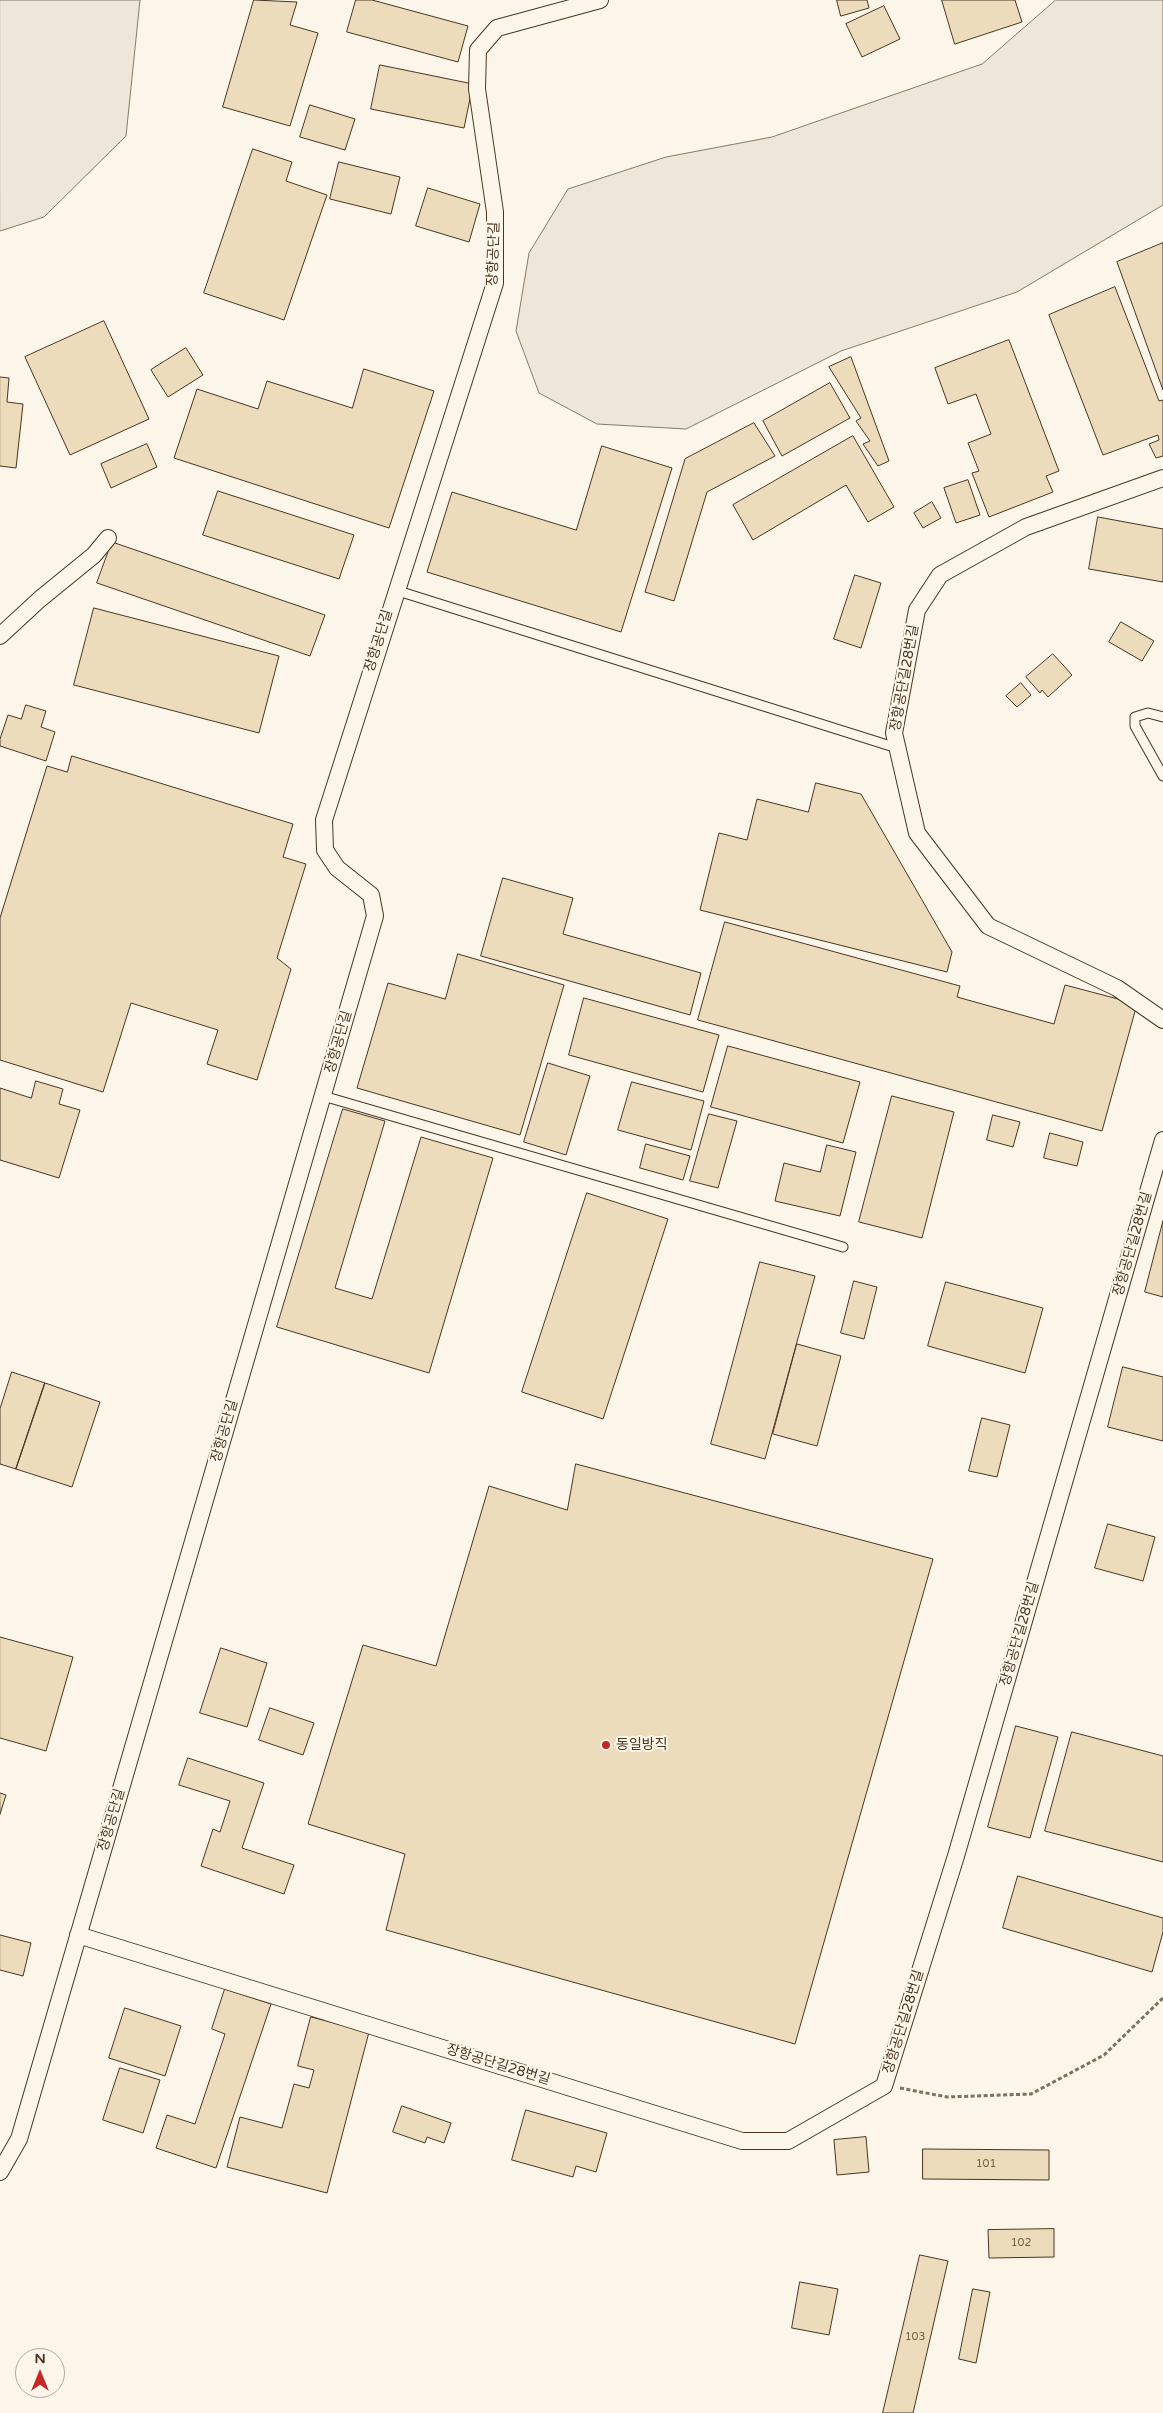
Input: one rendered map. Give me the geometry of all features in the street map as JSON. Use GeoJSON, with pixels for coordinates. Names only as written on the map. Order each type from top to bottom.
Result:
{"type":"FeatureCollection","features":[{"type":"Feature","properties":{"kind":"street","name":"장항공단길"},"geometry":{"type":"LineString","coordinates":[[0,2172],[19,2139],[375,916],[371,895],[337,868],[325,850],[324,820],[395,590],[495,283],[495,212],[477,89],[478,50],[497,28],[600,0]]}},
{"type":"Feature","properties":{"kind":"street","name":"장항공단길28번길"},"geometry":{"type":"LineString","coordinates":[[1163,478],[1026,527],[940,575],[917,610],[894,733],[917,833],[988,926],[1117,988],[1163,1020]]}},
{"type":"Feature","properties":{"kind":"street"},"geometry":{"type":"LineString","coordinates":[[0,636],[40,599],[94,555],[108,538]]}},
{"type":"Feature","properties":{"kind":"street","name":"장항공단길28번길"},"geometry":{"type":"LineString","coordinates":[[78,1935],[742,2141],[788,2141],[884,2086],[956,1856],[1163,1140]]}},
{"type":"Feature","properties":{"kind":"lane"},"geometry":{"type":"LineString","coordinates":[[395,590],[897,748]]}},
{"type":"Feature","properties":{"kind":"lane"},"geometry":{"type":"LineString","coordinates":[[1163,718],[1148,713],[1135,717],[1135,726],[1163,776]]}},
{"type":"Feature","properties":{"kind":"lane"},"geometry":{"type":"LineString","coordinates":[[323,1096],[843,1247]]}},
{"type":"Feature","properties":{"kind":"path"},"geometry":{"type":"LineString","coordinates":[[884,2086],[947,2097],[1031,2094],[1104,2055],[1163,1998]]}},
{"type":"Feature","properties":{"kind":"shaded area"},"geometry":{"type":"Polygon","coordinates":[[[0,0],[140,0],[126,136],[44,217],[0,231],[0,0]]]}},
{"type":"Feature","properties":{"kind":"shaded area"},"geometry":{"type":"Polygon","coordinates":[[[1056,0],[1163,0],[1163,205],[1017,292],[841,351],[686,429],[597,424],[539,393],[516,331],[529,253],[568,189],[666,157],[772,137],[982,64],[1056,0]]]}},
{"type":"Feature","properties":{"kind":"building"},"geometry":{"type":"Polygon","coordinates":[[[254,0],[297,2],[290,25],[318,33],[290,126],[223,107],[254,0]]]}},
{"type":"Feature","properties":{"kind":"building"},"geometry":{"type":"Polygon","coordinates":[[[356,0],[372,0],[468,26],[458,62],[347,32],[356,0]]]}},
{"type":"Feature","properties":{"kind":"building"},"geometry":{"type":"Polygon","coordinates":[[[837,0],[867,0],[869,8],[841,16],[837,0]]]}},
{"type":"Feature","properties":{"kind":"building"},"geometry":{"type":"Polygon","coordinates":[[[942,0],[1015,0],[1022,22],[955,44],[942,0]]]}},
{"type":"Feature","properties":{"kind":"building"},"geometry":{"type":"Polygon","coordinates":[[[884,6],[900,39],[862,57],[846,24],[884,6]]]}},
{"type":"Feature","properties":{"kind":"building"},"geometry":{"type":"Polygon","coordinates":[[[380,65],[473,84],[464,128],[371,109],[380,65]]]}},
{"type":"Feature","properties":{"kind":"building"},"geometry":{"type":"Polygon","coordinates":[[[310,105],[355,119],[345,150],[300,137],[310,105]]]}},
{"type":"Feature","properties":{"kind":"building"},"geometry":{"type":"Polygon","coordinates":[[[253,149],[292,162],[286,181],[327,195],[284,320],[204,293],[253,149]]]}},
{"type":"Feature","properties":{"kind":"building"},"geometry":{"type":"Polygon","coordinates":[[[339,162],[400,177],[391,214],[330,199],[339,162]]]}},
{"type":"Feature","properties":{"kind":"building"},"geometry":{"type":"Polygon","coordinates":[[[428,188],[480,204],[469,242],[416,226],[428,188]]]}},
{"type":"Feature","properties":{"kind":"building"},"geometry":{"type":"Polygon","coordinates":[[[1163,243],[1163,390],[1117,262],[1163,243]]]}},
{"type":"Feature","properties":{"kind":"building"},"geometry":{"type":"Polygon","coordinates":[[[1115,287],[1159,401],[1163,400],[1163,456],[1156,458],[1149,444],[1159,440],[1158,435],[1103,455],[1049,315],[1115,287]]]}},
{"type":"Feature","properties":{"kind":"building"},"geometry":{"type":"Polygon","coordinates":[[[104,321],[149,419],[70,455],[25,357],[104,321]]]}},
{"type":"Feature","properties":{"kind":"building"},"geometry":{"type":"Polygon","coordinates":[[[1009,340],[1059,471],[1046,476],[1053,492],[989,517],[972,473],[979,471],[968,443],[991,434],[976,394],[948,404],[935,368],[1009,340]]]}},
{"type":"Feature","properties":{"kind":"building"},"geometry":{"type":"Polygon","coordinates":[[[186,348],[203,375],[168,397],[151,370],[186,348]]]}},
{"type":"Feature","properties":{"kind":"building"},"geometry":{"type":"Polygon","coordinates":[[[851,357],[889,461],[878,466],[863,444],[870,441],[856,421],[861,418],[829,367],[851,357]]]}},
{"type":"Feature","properties":{"kind":"building"},"geometry":{"type":"Polygon","coordinates":[[[364,369],[434,391],[389,528],[174,458],[197,389],[258,409],[267,381],[352,408],[364,369]]]}},
{"type":"Feature","properties":{"kind":"building"},"geometry":{"type":"Polygon","coordinates":[[[0,377],[9,378],[7,402],[23,404],[16,468],[0,466],[0,377]]]}},
{"type":"Feature","properties":{"kind":"building"},"geometry":{"type":"Polygon","coordinates":[[[830,383],[850,418],[782,456],[763,421],[830,383]]]}},
{"type":"Feature","properties":{"kind":"building"},"geometry":{"type":"Polygon","coordinates":[[[754,423],[775,456],[707,492],[674,601],[645,592],[685,459],[754,423]]]}},
{"type":"Feature","properties":{"kind":"building"},"geometry":{"type":"Polygon","coordinates":[[[853,436],[894,507],[868,522],[846,485],[753,540],[733,505],[853,436]]]}},
{"type":"Feature","properties":{"kind":"building"},"geometry":{"type":"Polygon","coordinates":[[[147,444],[157,467],[111,488],[101,464],[147,444]]]}},
{"type":"Feature","properties":{"kind":"building"},"geometry":{"type":"Polygon","coordinates":[[[602,446],[672,468],[621,632],[427,572],[452,492],[576,530],[602,446]]]}},
{"type":"Feature","properties":{"kind":"building"},"geometry":{"type":"Polygon","coordinates":[[[968,480],[980,515],[956,523],[944,488],[968,480]]]}},
{"type":"Feature","properties":{"kind":"building"},"geometry":{"type":"Polygon","coordinates":[[[218,491],[354,535],[339,579],[203,535],[218,491]]]}},
{"type":"Feature","properties":{"kind":"building"},"geometry":{"type":"Polygon","coordinates":[[[932,502],[941,518],[923,528],[914,513],[932,502]]]}},
{"type":"Feature","properties":{"kind":"building"},"geometry":{"type":"Polygon","coordinates":[[[1098,517],[1163,529],[1163,582],[1089,569],[1098,517]]]}},
{"type":"Feature","properties":{"kind":"building"},"geometry":{"type":"Polygon","coordinates":[[[112,542],[325,615],[310,656],[97,583],[112,542]]]}},
{"type":"Feature","properties":{"kind":"building"},"geometry":{"type":"Polygon","coordinates":[[[855,575],[881,583],[861,648],[834,639],[855,575]]]}},
{"type":"Feature","properties":{"kind":"building"},"geometry":{"type":"Polygon","coordinates":[[[94,608],[279,656],[259,733],[74,685],[94,608]]]}},
{"type":"Feature","properties":{"kind":"building"},"geometry":{"type":"Polygon","coordinates":[[[1121,622],[1154,641],[1142,661],[1109,642],[1121,622]]]}},
{"type":"Feature","properties":{"kind":"building"},"geometry":{"type":"Polygon","coordinates":[[[1053,654],[1072,675],[1048,697],[1042,690],[1040,693],[1026,677],[1053,654]]]}},
{"type":"Feature","properties":{"kind":"building"},"geometry":{"type":"Polygon","coordinates":[[[1021,683],[1031,695],[1017,707],[1006,696],[1021,683]]]}},
{"type":"Feature","properties":{"kind":"building"},"geometry":{"type":"Polygon","coordinates":[[[26,705],[46,711],[41,727],[55,732],[46,761],[0,746],[0,739],[8,715],[21,719],[26,705]]]}},
{"type":"Feature","properties":{"kind":"building"},"geometry":{"type":"Polygon","coordinates":[[[72,756],[293,824],[283,857],[306,864],[277,958],[291,969],[257,1080],[207,1064],[218,1030],[131,1003],[103,1092],[0,1060],[0,918],[47,766],[67,772],[72,756]]]}},
{"type":"Feature","properties":{"kind":"building"},"geometry":{"type":"Polygon","coordinates":[[[816,783],[861,794],[952,952],[947,972],[700,910],[719,833],[747,840],[757,799],[808,812],[816,783]]]}},
{"type":"Feature","properties":{"kind":"building"},"geometry":{"type":"Polygon","coordinates":[[[503,878],[573,898],[563,934],[701,973],[690,1015],[481,956],[503,878]]]}},
{"type":"Feature","properties":{"kind":"building"},"geometry":{"type":"Polygon","coordinates":[[[725,922],[960,986],[957,997],[1054,1024],[1065,985],[1137,1004],[1102,1131],[698,1020],[725,922]]]}},
{"type":"Feature","properties":{"kind":"building"},"geometry":{"type":"Polygon","coordinates":[[[458,954],[564,985],[520,1135],[357,1088],[388,983],[445,999],[458,954]]]}},
{"type":"Feature","properties":{"kind":"building"},"geometry":{"type":"Polygon","coordinates":[[[584,998],[719,1035],[703,1092],[569,1055],[584,998]]]}},
{"type":"Feature","properties":{"kind":"building"},"geometry":{"type":"Polygon","coordinates":[[[728,1046],[860,1082],[843,1143],[711,1107],[728,1046]]]}},
{"type":"Feature","properties":{"kind":"building"},"geometry":{"type":"Polygon","coordinates":[[[548,1063],[590,1076],[566,1155],[524,1142],[548,1063]]]}},
{"type":"Feature","properties":{"kind":"building"},"geometry":{"type":"Polygon","coordinates":[[[36,1081],[63,1089],[59,1104],[80,1110],[59,1178],[0,1160],[0,1088],[31,1098],[36,1081]]]}},
{"type":"Feature","properties":{"kind":"building"},"geometry":{"type":"Polygon","coordinates":[[[632,1082],[704,1101],[691,1150],[618,1130],[632,1082]]]}},
{"type":"Feature","properties":{"kind":"building"},"geometry":{"type":"Polygon","coordinates":[[[892,1096],[954,1112],[922,1238],[859,1222],[892,1096]]]}},
{"type":"Feature","properties":{"kind":"building"},"geometry":{"type":"Polygon","coordinates":[[[343,1109],[385,1121],[335,1288],[372,1299],[421,1137],[493,1158],[429,1373],[277,1327],[343,1109]]]}},
{"type":"Feature","properties":{"kind":"building"},"geometry":{"type":"Polygon","coordinates":[[[709,1114],[737,1121],[718,1188],[690,1181],[709,1114]]]}},
{"type":"Feature","properties":{"kind":"building"},"geometry":{"type":"Polygon","coordinates":[[[993,1115],[1020,1122],[1013,1147],[987,1140],[993,1115]]]}},
{"type":"Feature","properties":{"kind":"building"},"geometry":{"type":"Polygon","coordinates":[[[1050,1133],[1083,1142],[1077,1166],[1044,1158],[1050,1133]]]}},
{"type":"Feature","properties":{"kind":"building"},"geometry":{"type":"Polygon","coordinates":[[[646,1144],[690,1156],[683,1180],[640,1168],[646,1144]]]}},
{"type":"Feature","properties":{"kind":"building"},"geometry":{"type":"Polygon","coordinates":[[[827,1145],[856,1152],[840,1216],[775,1201],[784,1163],[820,1172],[827,1145]]]}},
{"type":"Feature","properties":{"kind":"building"},"geometry":{"type":"Polygon","coordinates":[[[587,1193],[668,1219],[603,1419],[522,1392],[587,1193]]]}},
{"type":"Feature","properties":{"kind":"building"},"geometry":{"type":"Polygon","coordinates":[[[1163,1221],[1163,1297],[1145,1292],[1163,1221]]]}},
{"type":"Feature","properties":{"kind":"building"},"geometry":{"type":"Polygon","coordinates":[[[760,1262],[815,1276],[765,1459],[711,1444],[760,1262]]]}},
{"type":"Feature","properties":{"kind":"building"},"geometry":{"type":"Polygon","coordinates":[[[854,1281],[877,1287],[864,1339],[841,1333],[854,1281]]]}},
{"type":"Feature","properties":{"kind":"building"},"geometry":{"type":"Polygon","coordinates":[[[946,1282],[1043,1308],[1025,1373],[928,1346],[946,1282]]]}},
{"type":"Feature","properties":{"kind":"building"},"geometry":{"type":"Polygon","coordinates":[[[797,1344],[841,1356],[817,1446],[773,1434],[797,1344]]]}},
{"type":"Feature","properties":{"kind":"building"},"geometry":{"type":"Polygon","coordinates":[[[1123,1367],[1163,1377],[1163,1441],[1108,1427],[1123,1367]]]}},
{"type":"Feature","properties":{"kind":"building"},"geometry":{"type":"Polygon","coordinates":[[[12,1372],[45,1383],[16,1469],[0,1464],[0,1409],[12,1372]]]}},
{"type":"Feature","properties":{"kind":"building"},"geometry":{"type":"Polygon","coordinates":[[[45,1383],[100,1402],[72,1487],[16,1469],[45,1383]]]}},
{"type":"Feature","properties":{"kind":"building"},"geometry":{"type":"Polygon","coordinates":[[[982,1418],[1010,1425],[997,1477],[969,1471],[982,1418]]]}},
{"type":"Feature","properties":{"kind":"building","name":"동일방직"},"geometry":{"type":"Polygon","coordinates":[[[576,1464],[933,1559],[795,2044],[386,1930],[405,1854],[308,1824],[363,1645],[436,1666],[489,1486],[567,1510],[576,1464]]]}},
{"type":"Feature","properties":{"kind":"building"},"geometry":{"type":"Polygon","coordinates":[[[1108,1524],[1155,1537],[1143,1581],[1095,1568],[1108,1524]]]}},
{"type":"Feature","properties":{"kind":"building"},"geometry":{"type":"Polygon","coordinates":[[[0,1637],[73,1657],[46,1751],[0,1738],[0,1637]]]}},
{"type":"Feature","properties":{"kind":"building"},"geometry":{"type":"Polygon","coordinates":[[[221,1648],[267,1663],[247,1727],[200,1713],[221,1648]]]}},
{"type":"Feature","properties":{"kind":"building"},"geometry":{"type":"Polygon","coordinates":[[[270,1708],[314,1723],[303,1755],[259,1740],[270,1708]]]}},
{"type":"Feature","properties":{"kind":"building"},"geometry":{"type":"Polygon","coordinates":[[[1016,1726],[1058,1737],[1030,1838],[988,1827],[1016,1726]]]}},
{"type":"Feature","properties":{"kind":"building"},"geometry":{"type":"Polygon","coordinates":[[[1072,1732],[1163,1756],[1163,1862],[1045,1831],[1072,1732]]]}},
{"type":"Feature","properties":{"kind":"building"},"geometry":{"type":"Polygon","coordinates":[[[188,1758],[264,1783],[242,1848],[294,1865],[284,1894],[201,1866],[213,1829],[220,1832],[230,1801],[179,1785],[188,1758]]]}},
{"type":"Feature","properties":{"kind":"building"},"geometry":{"type":"Polygon","coordinates":[[[0,1793],[6,1795],[0,1814],[0,1793]]]}},
{"type":"Feature","properties":{"kind":"building"},"geometry":{"type":"Polygon","coordinates":[[[1018,1876],[1163,1918],[1163,1932],[1152,1972],[1003,1928],[1018,1876]]]}},
{"type":"Feature","properties":{"kind":"building"},"geometry":{"type":"Polygon","coordinates":[[[0,1935],[31,1943],[23,1976],[0,1970],[0,1935]]]}},
{"type":"Feature","properties":{"kind":"building"},"geometry":{"type":"Polygon","coordinates":[[[225,1989],[271,2004],[216,2168],[156,2148],[167,2115],[195,2124],[225,2034],[212,2029],[225,1989]]]}},
{"type":"Feature","properties":{"kind":"building"},"geometry":{"type":"Polygon","coordinates":[[[125,2008],[181,2026],[165,2076],[109,2058],[125,2008]]]}},
{"type":"Feature","properties":{"kind":"building"},"geometry":{"type":"Polygon","coordinates":[[[311,2017],[369,2032],[327,2193],[227,2167],[240,2117],[282,2128],[294,2084],[309,2088],[314,2070],[298,2066],[311,2017]]]}},
{"type":"Feature","properties":{"kind":"building"},"geometry":{"type":"Polygon","coordinates":[[[120,2068],[160,2080],[143,2133],[103,2120],[120,2068]]]}},
{"type":"Feature","properties":{"kind":"building"},"geometry":{"type":"Polygon","coordinates":[[[402,2106],[451,2123],[444,2143],[427,2137],[425,2143],[393,2132],[402,2106]]]}},
{"type":"Feature","properties":{"kind":"building"},"geometry":{"type":"Polygon","coordinates":[[[526,2110],[607,2133],[596,2172],[576,2166],[573,2177],[512,2160],[526,2110]]]}},
{"type":"Feature","properties":{"kind":"building"},"geometry":{"type":"Polygon","coordinates":[[[866,2137],[869,2172],[837,2175],[834,2140],[866,2137]]]}},
{"type":"Feature","properties":{"kind":"building"},"geometry":{"type":"Polygon","coordinates":[[[923,2149],[1049,2150],[1049,2180],[923,2179],[923,2149]]]}},
{"type":"Feature","properties":{"kind":"building"},"geometry":{"type":"Polygon","coordinates":[[[1054,2229],[1054,2257],[989,2258],[988,2230],[1054,2229]]]}},
{"type":"Feature","properties":{"kind":"building"},"geometry":{"type":"Polygon","coordinates":[[[920,2255],[948,2261],[913,2413],[883,2413],[920,2255]]]}},
{"type":"Feature","properties":{"kind":"building"},"geometry":{"type":"Polygon","coordinates":[[[800,2282],[838,2289],[829,2335],[792,2328],[800,2282]]]}},
{"type":"Feature","properties":{"kind":"building"},"geometry":{"type":"Polygon","coordinates":[[[973,2289],[990,2292],[976,2363],[959,2359],[973,2289]]]}},
{"type":"Feature","properties":{"kind":"place","name":"동일방직"},"geometry":{"type":"Point","coordinates":[606,1745]}}]}
